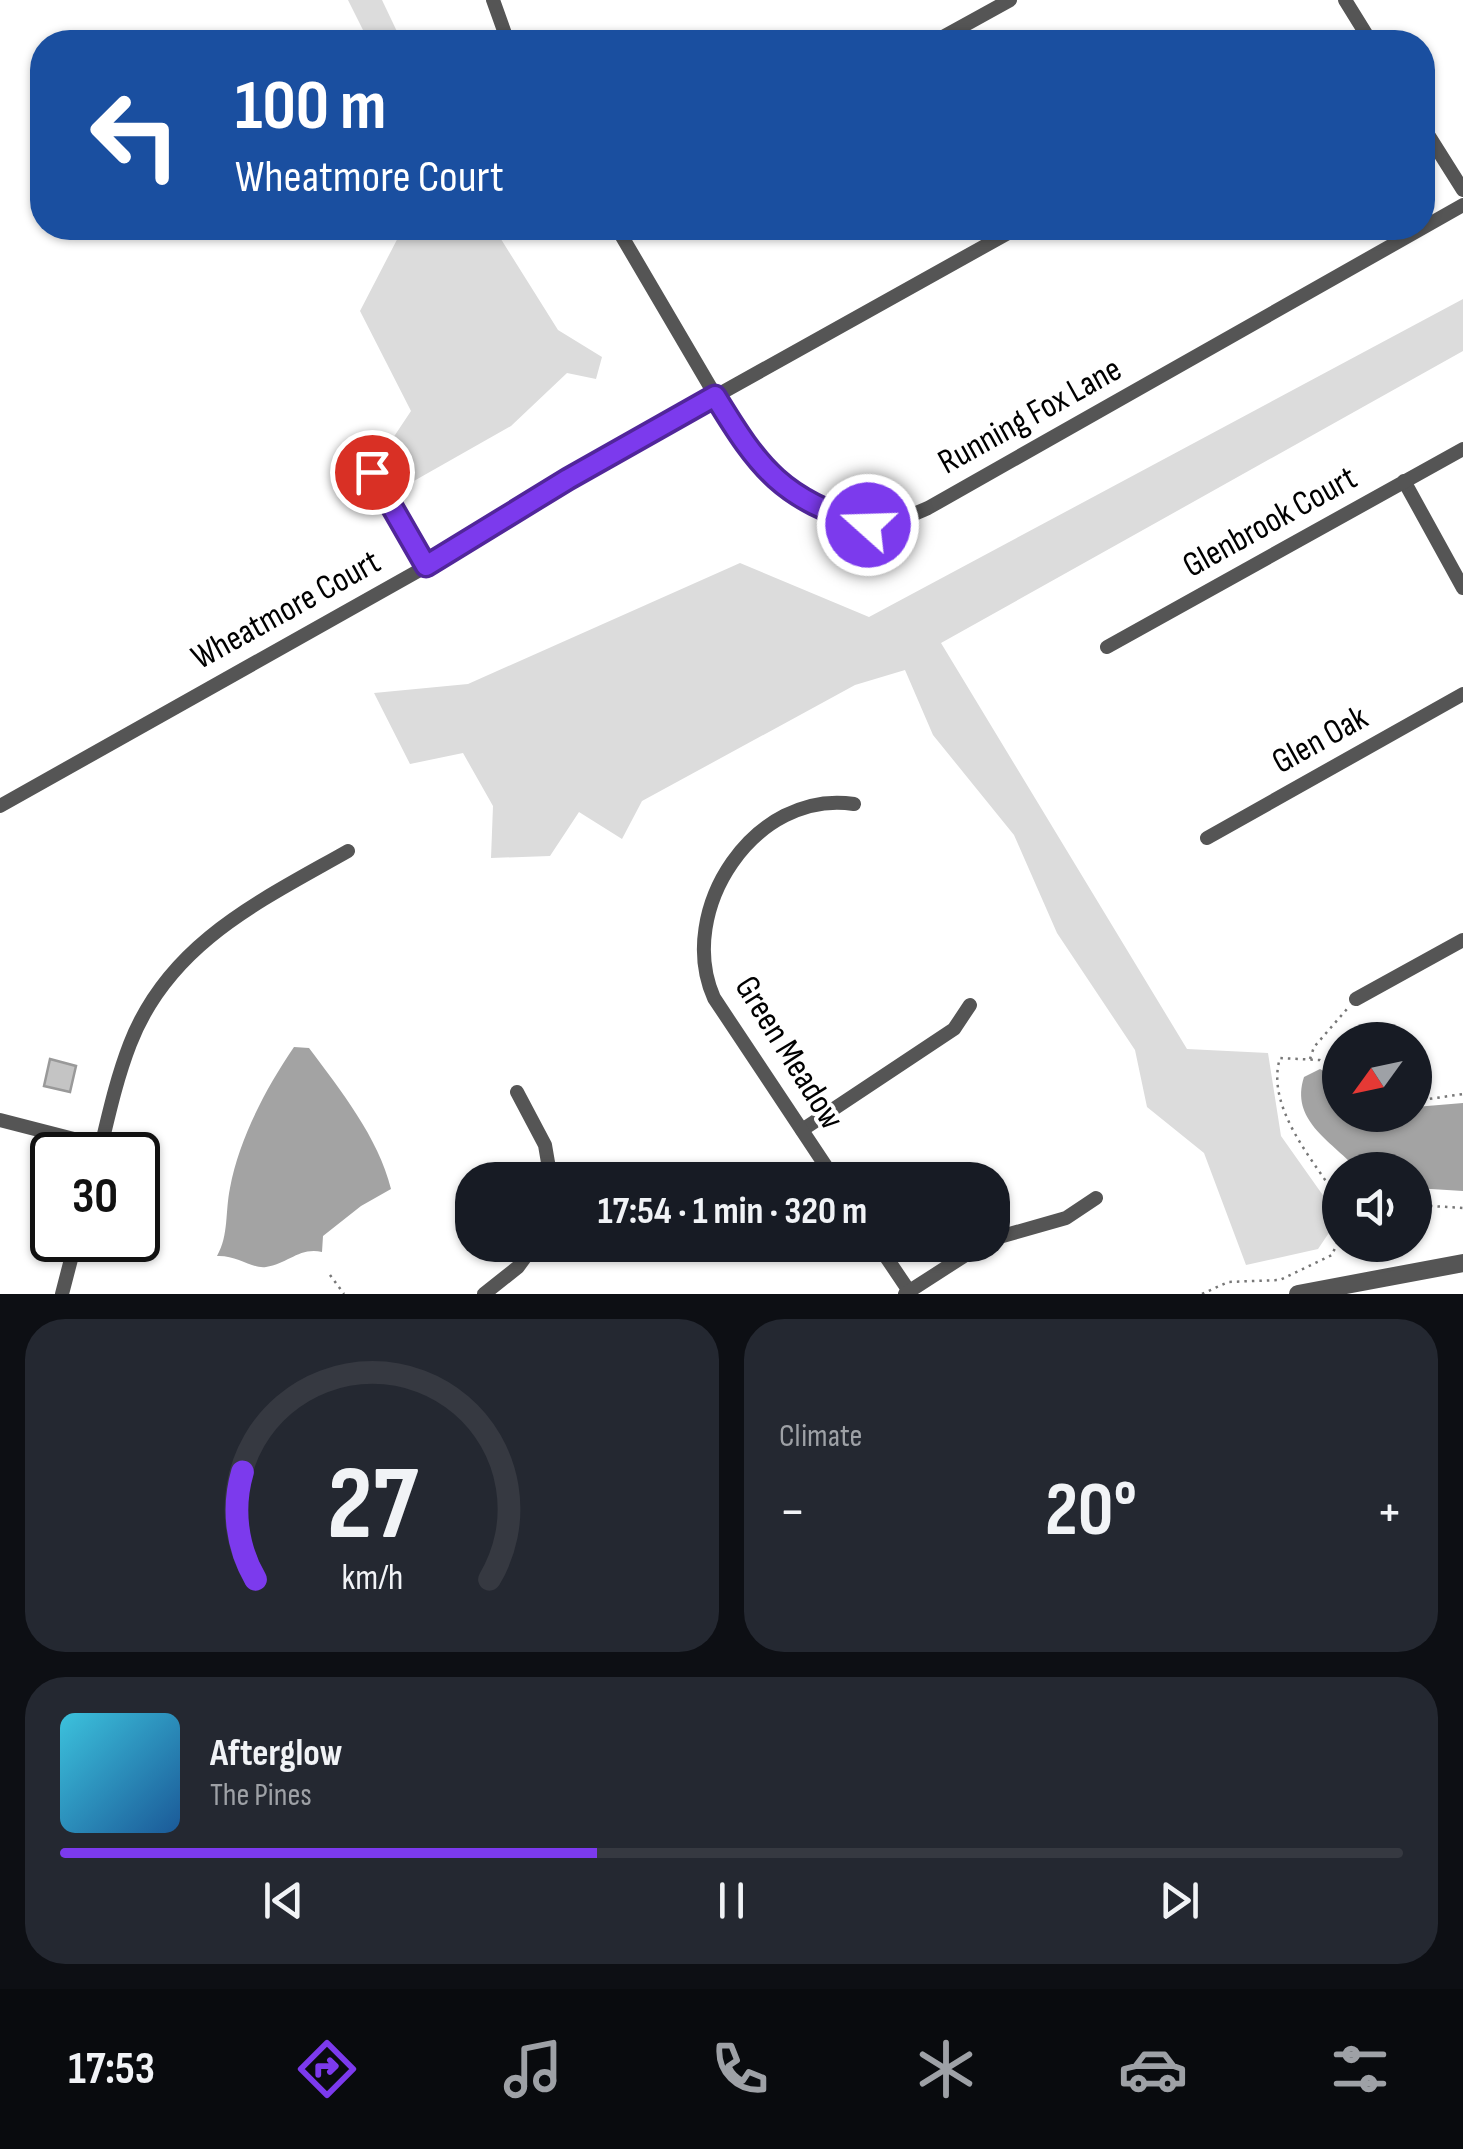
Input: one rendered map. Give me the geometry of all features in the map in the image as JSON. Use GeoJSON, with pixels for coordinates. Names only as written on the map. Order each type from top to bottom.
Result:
{"type":"FeatureCollection","features":[{"type":"Feature","properties":{"kind":"street"},"geometry":{"type":"LineString","coordinates":[[493,0],[504,30]]}},
{"type":"Feature","properties":{"kind":"street"},"geometry":{"type":"LineString","coordinates":[[956,30],[1010,0]]}},
{"type":"Feature","properties":{"kind":"street"},"geometry":{"type":"LineString","coordinates":[[1345,0],[1364,30]]}},
{"type":"Feature","properties":{"kind":"street"},"geometry":{"type":"LineString","coordinates":[[1435,146],[1463,190]]}},
{"type":"Feature","properties":{"kind":"street","name":"Running Fox Lane"},"geometry":{"type":"LineString","coordinates":[[1435,222],[1463,206]]}},
{"type":"Feature","properties":{"kind":"street","name":"Running Fox Lane"},"geometry":{"type":"LineString","coordinates":[[624,240],[752,458],[780,485],[836,515],[868,525],[894,522],[928,508],[1403,240]]}},
{"type":"Feature","properties":{"kind":"street","name":"Wheatmore Court"},"geometry":{"type":"LineString","coordinates":[[0,806],[426,566],[568,479],[996,240]]}},
{"type":"Feature","properties":{"kind":"street","name":"Glenbrook Court"},"geometry":{"type":"LineString","coordinates":[[1107,648],[1463,450]]}},
{"type":"Feature","properties":{"kind":"street"},"geometry":{"type":"LineString","coordinates":[[372,472],[426,566]]}},
{"type":"Feature","properties":{"kind":"street"},"geometry":{"type":"LineString","coordinates":[[1404,481],[1463,588]]}},
{"type":"Feature","properties":{"kind":"street","name":"Glen Oak"},"geometry":{"type":"LineString","coordinates":[[1206,838],[1463,694]]}},
{"type":"Feature","properties":{"kind":"street","name":"Green Meadow"},"geometry":{"type":"LineString","coordinates":[[823,1162],[714,998],[704,968],[702,928],[719,880],[752,842],[803,808],[823,803],[854,804]]}},
{"type":"Feature","properties":{"kind":"street"},"geometry":{"type":"LineString","coordinates":[[105,1132],[129,1046],[156,992],[181,961],[226,921],[348,850]]}},
{"type":"Feature","properties":{"kind":"street"},"geometry":{"type":"LineString","coordinates":[[1356,998],[1463,940]]}},
{"type":"Feature","properties":{"kind":"street"},"geometry":{"type":"LineString","coordinates":[[802,1130],[954,1029],[970,1005]]}},
{"type":"Feature","properties":{"kind":"street"},"geometry":{"type":"LineString","coordinates":[[516,1092],[542,1136],[547,1162]]}},
{"type":"Feature","properties":{"kind":"street"},"geometry":{"type":"LineString","coordinates":[[0,1120],[39,1132]]}},
{"type":"Feature","properties":{"kind":"street"},"geometry":{"type":"LineString","coordinates":[[1010,1234],[1066,1218],[1096,1198]]}},
{"type":"Feature","properties":{"kind":"street"},"geometry":{"type":"LineString","coordinates":[[62,1294],[70,1262]]}},
{"type":"Feature","properties":{"kind":"street"},"geometry":{"type":"LineString","coordinates":[[484,1294],[522,1262]]}},
{"type":"Feature","properties":{"kind":"street"},"geometry":{"type":"LineString","coordinates":[[889,1262],[908,1293],[956,1262]]}},
{"type":"Feature","properties":{"kind":"street"},"geometry":{"type":"LineString","coordinates":[[1298,1294],[1463,1263]]}},
{"type":"Feature","properties":{"kind":"path"},"geometry":{"type":"LineString","coordinates":[[1310,1060],[1314,1047],[1356,998]]}},
{"type":"Feature","properties":{"kind":"path"},"geometry":{"type":"LineString","coordinates":[[1322,1064],[1280,1058],[1278,1090],[1288,1119],[1322,1173]]}},
{"type":"Feature","properties":{"kind":"path"},"geometry":{"type":"LineString","coordinates":[[1432,1099],[1463,1094]]}},
{"type":"Feature","properties":{"kind":"path"},"geometry":{"type":"LineString","coordinates":[[1432,1205],[1463,1208]]}},
{"type":"Feature","properties":{"kind":"path"},"geometry":{"type":"LineString","coordinates":[[1202,1294],[1228,1282],[1280,1280],[1322,1260]]}},
{"type":"Feature","properties":{"kind":"path"},"geometry":{"type":"LineString","coordinates":[[330,1274],[344,1294]]}},
{"type":"Feature","properties":{"kind":"shaded area"},"geometry":{"type":"Polygon","coordinates":[[[348,0],[382,0],[396,30],[363,30],[348,0]]]}},
{"type":"Feature","properties":{"kind":"shaded area"},"geometry":{"type":"Polygon","coordinates":[[[397,240],[502,240],[558,330],[602,357],[596,379],[567,373],[511,426],[398,490],[381,456],[411,411],[360,311],[397,240]]]}},
{"type":"Feature","properties":{"kind":"shaded area"},"geometry":{"type":"Polygon","coordinates":[[[1463,299],[1463,351],[941,643],[1187,1049],[1268,1053],[1281,1136],[1322,1194],[1322,1243],[1318,1249],[1246,1265],[1204,1153],[1147,1107],[1135,1050],[1057,933],[1014,835],[933,735],[905,670],[855,685],[642,801],[622,839],[579,812],[550,856],[491,858],[493,806],[463,753],[410,764],[374,693],[468,684],[740,563],[869,617],[1463,299]]]}},
{"type":"Feature","properties":{"kind":"shaded area"},"geometry":{"type":"Polygon","coordinates":[[[294,1047],[309,1048],[346,1098],[377,1151],[391,1189],[361,1206],[323,1236],[322,1252],[307,1252],[266,1267],[217,1256],[240,1151],[264,1097],[294,1047]]]}},
{"type":"Feature","properties":{"kind":"shaded area"},"geometry":{"type":"Polygon","coordinates":[[[1322,1070],[1322,1132],[1432,1132],[1432,1106],[1463,1103],[1463,1191],[1432,1189],[1432,1152],[1340,1152],[1307,1117],[1301,1092],[1304,1077],[1322,1070]]]}},
{"type":"Feature","properties":{"kind":"building"},"geometry":{"type":"Polygon","coordinates":[[[50,1059],[76,1066],[70,1092],[44,1086],[50,1059]]]}},
{"type":"Feature","properties":{"kind":"route"},"geometry":{"type":"LineString","coordinates":[[372,472],[426,566],[715,396],[765,473],[836,515],[868,525]]}}]}
